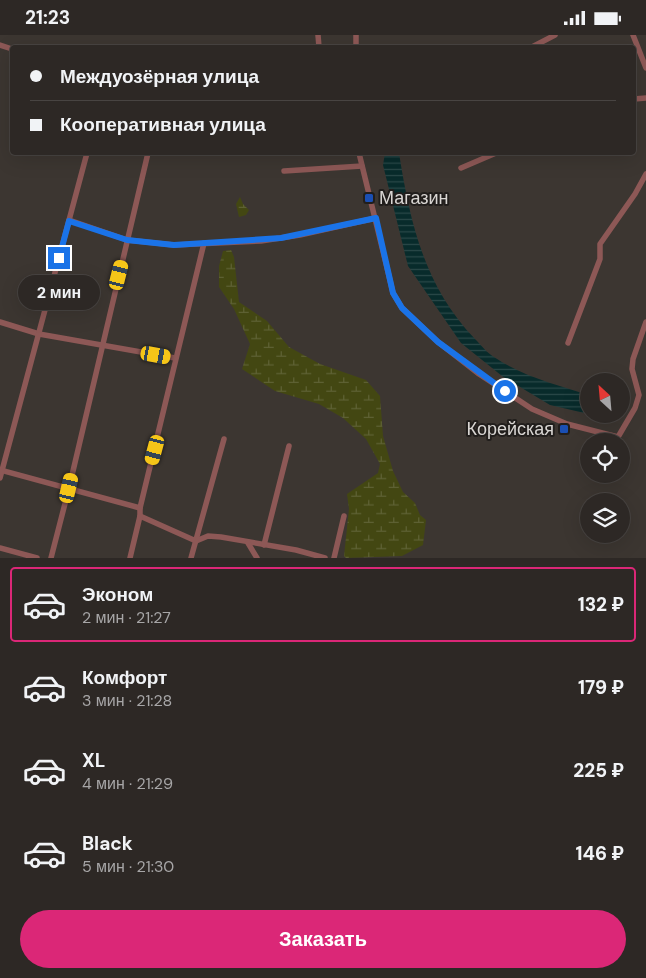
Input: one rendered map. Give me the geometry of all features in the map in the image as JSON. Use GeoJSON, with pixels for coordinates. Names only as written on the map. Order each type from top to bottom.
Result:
{"type":"FeatureCollection","features":[{"type":"Feature","properties":{"kind":"street"},"geometry":{"type":"LineString","coordinates":[[536,45],[555,35]]}},
{"type":"Feature","properties":{"kind":"street"},"geometry":{"type":"LineString","coordinates":[[633,35],[646,68]]}},
{"type":"Feature","properties":{"kind":"street"},"geometry":{"type":"LineString","coordinates":[[0,478],[86,155]]}},
{"type":"Feature","properties":{"kind":"street"},"geometry":{"type":"LineString","coordinates":[[51,558],[148,155]]}},
{"type":"Feature","properties":{"kind":"street"},"geometry":{"type":"LineString","coordinates":[[359,155],[376,218],[388,277],[396,300],[438,342],[479,374],[532,409],[567,424],[618,437],[635,408],[639,395],[632,369],[633,359],[646,322]]}},
{"type":"Feature","properties":{"kind":"street"},"geometry":{"type":"LineString","coordinates":[[461,167],[491,155]]}},
{"type":"Feature","properties":{"kind":"street"},"geometry":{"type":"LineString","coordinates":[[284,171],[362,166]]}},
{"type":"Feature","properties":{"kind":"street"},"geometry":{"type":"LineString","coordinates":[[568,343],[600,259],[600,244],[635,194],[646,174]]}},
{"type":"Feature","properties":{"kind":"street"},"geometry":{"type":"LineString","coordinates":[[69,221],[127,240],[158,245],[261,241],[290,237],[376,218]]}},
{"type":"Feature","properties":{"kind":"street"},"geometry":{"type":"LineString","coordinates":[[130,558],[175,358],[204,243]]}},
{"type":"Feature","properties":{"kind":"street"},"geometry":{"type":"LineString","coordinates":[[0,322],[39,334],[175,358]]}},
{"type":"Feature","properties":{"kind":"street"},"geometry":{"type":"LineString","coordinates":[[191,558],[224,439]]}},
{"type":"Feature","properties":{"kind":"street"},"geometry":{"type":"LineString","coordinates":[[264,545],[289,446]]}},
{"type":"Feature","properties":{"kind":"street"},"geometry":{"type":"LineString","coordinates":[[1,470],[140,508]]}},
{"type":"Feature","properties":{"kind":"street"},"geometry":{"type":"LineString","coordinates":[[140,516],[196,541],[208,537],[221,537],[325,558]]}},
{"type":"Feature","properties":{"kind":"street"},"geometry":{"type":"LineString","coordinates":[[334,558],[344,516]]}},
{"type":"Feature","properties":{"kind":"street"},"geometry":{"type":"LineString","coordinates":[[248,543],[257,558]]}},
{"type":"Feature","properties":{"kind":"street"},"geometry":{"type":"LineString","coordinates":[[0,548],[37,558]]}},
{"type":"Feature","properties":{"kind":"green space"},"geometry":{"type":"Polygon","coordinates":[[[240,197],[243,204],[249,210],[246,215],[239,217],[236,204],[240,197]]]}},
{"type":"Feature","properties":{"kind":"green space"},"geometry":{"type":"Polygon","coordinates":[[[231,250],[234,257],[239,302],[267,321],[289,347],[320,364],[366,380],[380,396],[383,436],[393,471],[403,492],[415,503],[420,515],[426,520],[423,545],[402,556],[346,558],[344,556],[349,509],[347,494],[378,473],[380,464],[366,439],[343,418],[319,404],[275,391],[242,369],[250,344],[234,309],[219,287],[219,266],[223,251],[231,250]]]}},
{"type":"Feature","properties":{"kind":"water"},"geometry":{"type":"Polygon","coordinates":[[[385,155],[399,155],[408,204],[422,252],[431,275],[458,319],[486,351],[505,364],[528,375],[580,392],[580,412],[550,405],[502,376],[461,343],[408,266],[383,165],[385,155]]]}},
{"type":"Feature","properties":{"kind":"place","name":"Магазин"},"geometry":{"type":"Point","coordinates":[369,198]}},
{"type":"Feature","properties":{"kind":"place","name":"Корейская"},"geometry":{"type":"Point","coordinates":[564,429]}},
{"type":"Feature","properties":{"kind":"route"},"geometry":{"type":"LineString","coordinates":[[59,258],[69,221],[127,240],[158,245],[174,245],[261,241],[300,235],[376,218],[388,277],[396,300],[438,342],[479,374],[505,391]]}}]}
